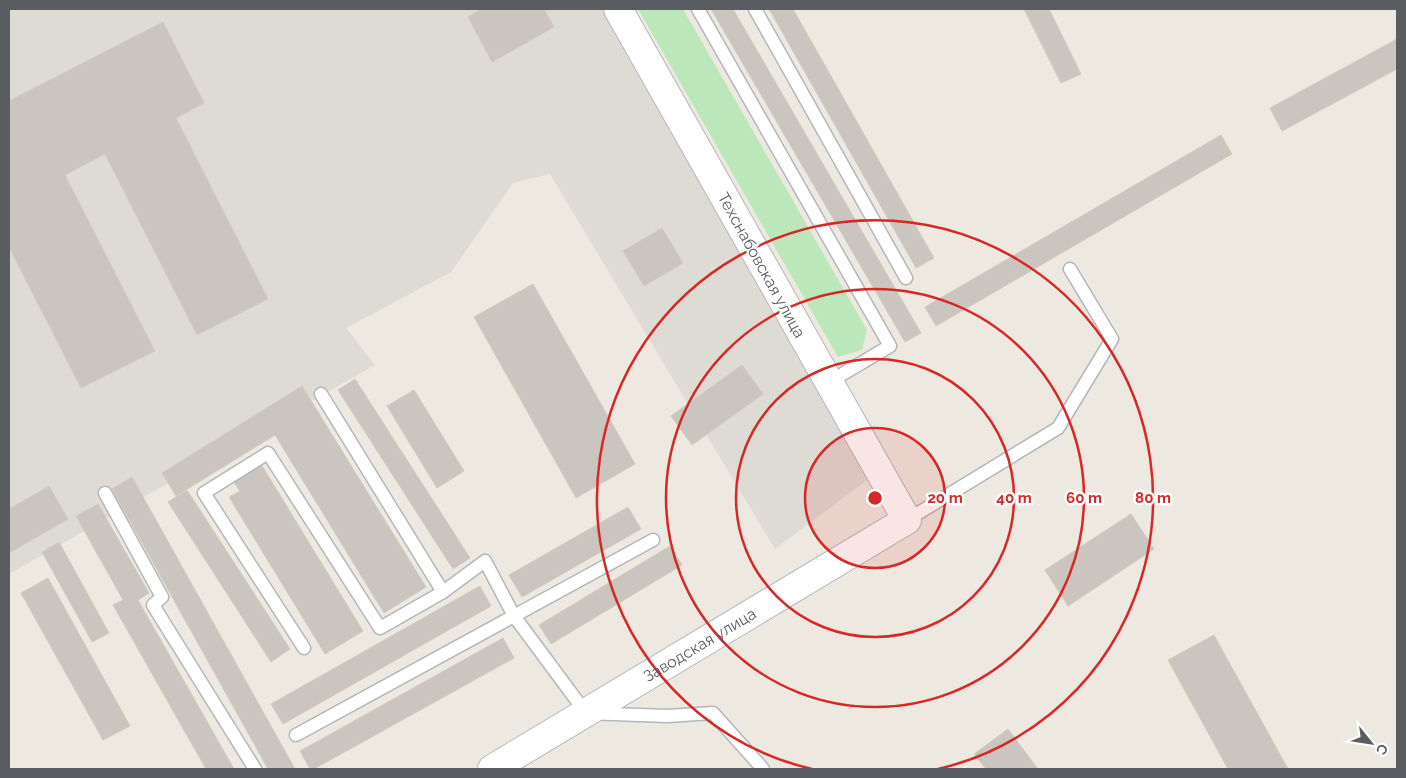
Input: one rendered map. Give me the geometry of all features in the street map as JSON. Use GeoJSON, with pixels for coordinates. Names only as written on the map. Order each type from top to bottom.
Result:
{"type":"FeatureCollection","features":[{"type":"Feature","properties":{"kind":"street","name":"Техснабовская улица"},"geometry":{"type":"LineString","coordinates":[[618,9],[907,520]]}},
{"type":"Feature","properties":{"kind":"street","name":"Заводская улица"},"geometry":{"type":"LineString","coordinates":[[492,769],[907,520]]}},
{"type":"Feature","properties":{"kind":"lane"},"geometry":{"type":"LineString","coordinates":[[698,9],[890,346],[828,382]]}},
{"type":"Feature","properties":{"kind":"lane"},"geometry":{"type":"LineString","coordinates":[[755,9],[906,278]]}},
{"type":"Feature","properties":{"kind":"lane"},"geometry":{"type":"LineString","coordinates":[[907,520],[1058,428],[1112,339],[1070,269]]}},
{"type":"Feature","properties":{"kind":"lane"},"geometry":{"type":"LineString","coordinates":[[321,394],[443,592]]}},
{"type":"Feature","properties":{"kind":"lane"},"geometry":{"type":"LineString","coordinates":[[304,648],[204,493],[268,453],[380,628],[443,592],[485,561],[514,616],[586,713],[667,716],[713,713],[763,769]]}},
{"type":"Feature","properties":{"kind":"lane"},"geometry":{"type":"LineString","coordinates":[[105,493],[162,597],[153,605],[255,769]]}},
{"type":"Feature","properties":{"kind":"lane"},"geometry":{"type":"LineString","coordinates":[[296,735],[653,540]]}},
{"type":"Feature","properties":{"kind":"shaded area"},"geometry":{"type":"Polygon","coordinates":[[[9,9],[615,9],[883,468],[775,549],[550,174],[513,183],[451,272],[346,328],[375,365],[9,574],[9,9]]]}},
{"type":"Feature","properties":{"kind":"green space"},"geometry":{"type":"Polygon","coordinates":[[[638,9],[683,9],[867,330],[862,350],[838,357],[638,9]]]}},
{"type":"Feature","properties":{"kind":"building"},"geometry":{"type":"Polygon","coordinates":[[[482,9],[544,9],[554,27],[492,62],[468,17],[482,9]]]}},
{"type":"Feature","properties":{"kind":"building"},"geometry":{"type":"Polygon","coordinates":[[[711,9],[733,9],[921,333],[905,342],[711,9]]]}},
{"type":"Feature","properties":{"kind":"building"},"geometry":{"type":"Polygon","coordinates":[[[769,9],[793,9],[934,258],[916,268],[769,9]]]}},
{"type":"Feature","properties":{"kind":"building"},"geometry":{"type":"Polygon","coordinates":[[[1024,9],[1049,9],[1081,74],[1061,83],[1024,9]]]}},
{"type":"Feature","properties":{"kind":"building"},"geometry":{"type":"Polygon","coordinates":[[[163,22],[204,103],[176,118],[268,299],[197,335],[105,154],[65,175],[155,351],[81,388],[9,247],[9,101],[163,22]]]}},
{"type":"Feature","properties":{"kind":"building"},"geometry":{"type":"Polygon","coordinates":[[[1397,39],[1397,69],[1282,131],[1270,108],[1397,39]]]}},
{"type":"Feature","properties":{"kind":"building"},"geometry":{"type":"Polygon","coordinates":[[[1221,135],[1232,154],[936,326],[925,307],[1221,135]]]}},
{"type":"Feature","properties":{"kind":"building"},"geometry":{"type":"Polygon","coordinates":[[[662,228],[683,263],[644,286],[623,251],[662,228]]]}},
{"type":"Feature","properties":{"kind":"building"},"geometry":{"type":"Polygon","coordinates":[[[533,284],[635,464],[576,498],[474,317],[533,284]]]}},
{"type":"Feature","properties":{"kind":"building"},"geometry":{"type":"Polygon","coordinates":[[[742,365],[763,394],[692,445],[671,416],[742,365]]]}},
{"type":"Feature","properties":{"kind":"building"},"geometry":{"type":"Polygon","coordinates":[[[355,379],[470,558],[453,569],[338,390],[355,379]]]}},
{"type":"Feature","properties":{"kind":"building"},"geometry":{"type":"Polygon","coordinates":[[[302,386],[426,587],[384,613],[275,435],[176,496],[162,473],[302,386]]]}},
{"type":"Feature","properties":{"kind":"building"},"geometry":{"type":"Polygon","coordinates":[[[414,390],[464,471],[437,488],[387,406],[414,390]]]}},
{"type":"Feature","properties":{"kind":"building"},"geometry":{"type":"Polygon","coordinates":[[[261,464],[363,631],[325,654],[229,497],[240,491],[233,481],[261,464]]]}},
{"type":"Feature","properties":{"kind":"building"},"geometry":{"type":"Polygon","coordinates":[[[132,477],[295,769],[268,769],[112,489],[132,477]]]}},
{"type":"Feature","properties":{"kind":"building"},"geometry":{"type":"Polygon","coordinates":[[[49,486],[68,519],[9,553],[9,509],[49,486]]]}},
{"type":"Feature","properties":{"kind":"building"},"geometry":{"type":"Polygon","coordinates":[[[187,490],[290,649],[271,662],[168,502],[187,490]]]}},
{"type":"Feature","properties":{"kind":"building"},"geometry":{"type":"Polygon","coordinates":[[[98,504],[149,593],[138,600],[234,769],[206,769],[113,605],[123,600],[76,516],[98,504]]]}},
{"type":"Feature","properties":{"kind":"building"},"geometry":{"type":"Polygon","coordinates":[[[628,507],[641,529],[522,597],[509,575],[628,507]]]}},
{"type":"Feature","properties":{"kind":"building"},"geometry":{"type":"Polygon","coordinates":[[[1131,514],[1154,549],[1068,606],[1045,570],[1131,514]]]}},
{"type":"Feature","properties":{"kind":"building"},"geometry":{"type":"Polygon","coordinates":[[[59,542],[109,633],[92,642],[42,552],[59,542]]]}},
{"type":"Feature","properties":{"kind":"building"},"geometry":{"type":"Polygon","coordinates":[[[670,546],[682,565],[551,644],[539,625],[670,546]]]}},
{"type":"Feature","properties":{"kind":"building"},"geometry":{"type":"Polygon","coordinates":[[[48,578],[130,726],[103,740],[21,593],[48,578]]]}},
{"type":"Feature","properties":{"kind":"building"},"geometry":{"type":"Polygon","coordinates":[[[480,586],[491,606],[283,724],[271,704],[480,586]]]}},
{"type":"Feature","properties":{"kind":"building"},"geometry":{"type":"Polygon","coordinates":[[[1214,635],[1288,769],[1228,769],[1168,660],[1214,635]]]}},
{"type":"Feature","properties":{"kind":"building"},"geometry":{"type":"Polygon","coordinates":[[[503,638],[514,658],[314,769],[310,769],[300,751],[503,638]]]}},
{"type":"Feature","properties":{"kind":"building"},"geometry":{"type":"Polygon","coordinates":[[[1008,729],[1038,769],[986,769],[974,754],[1008,729]]]}}]}
